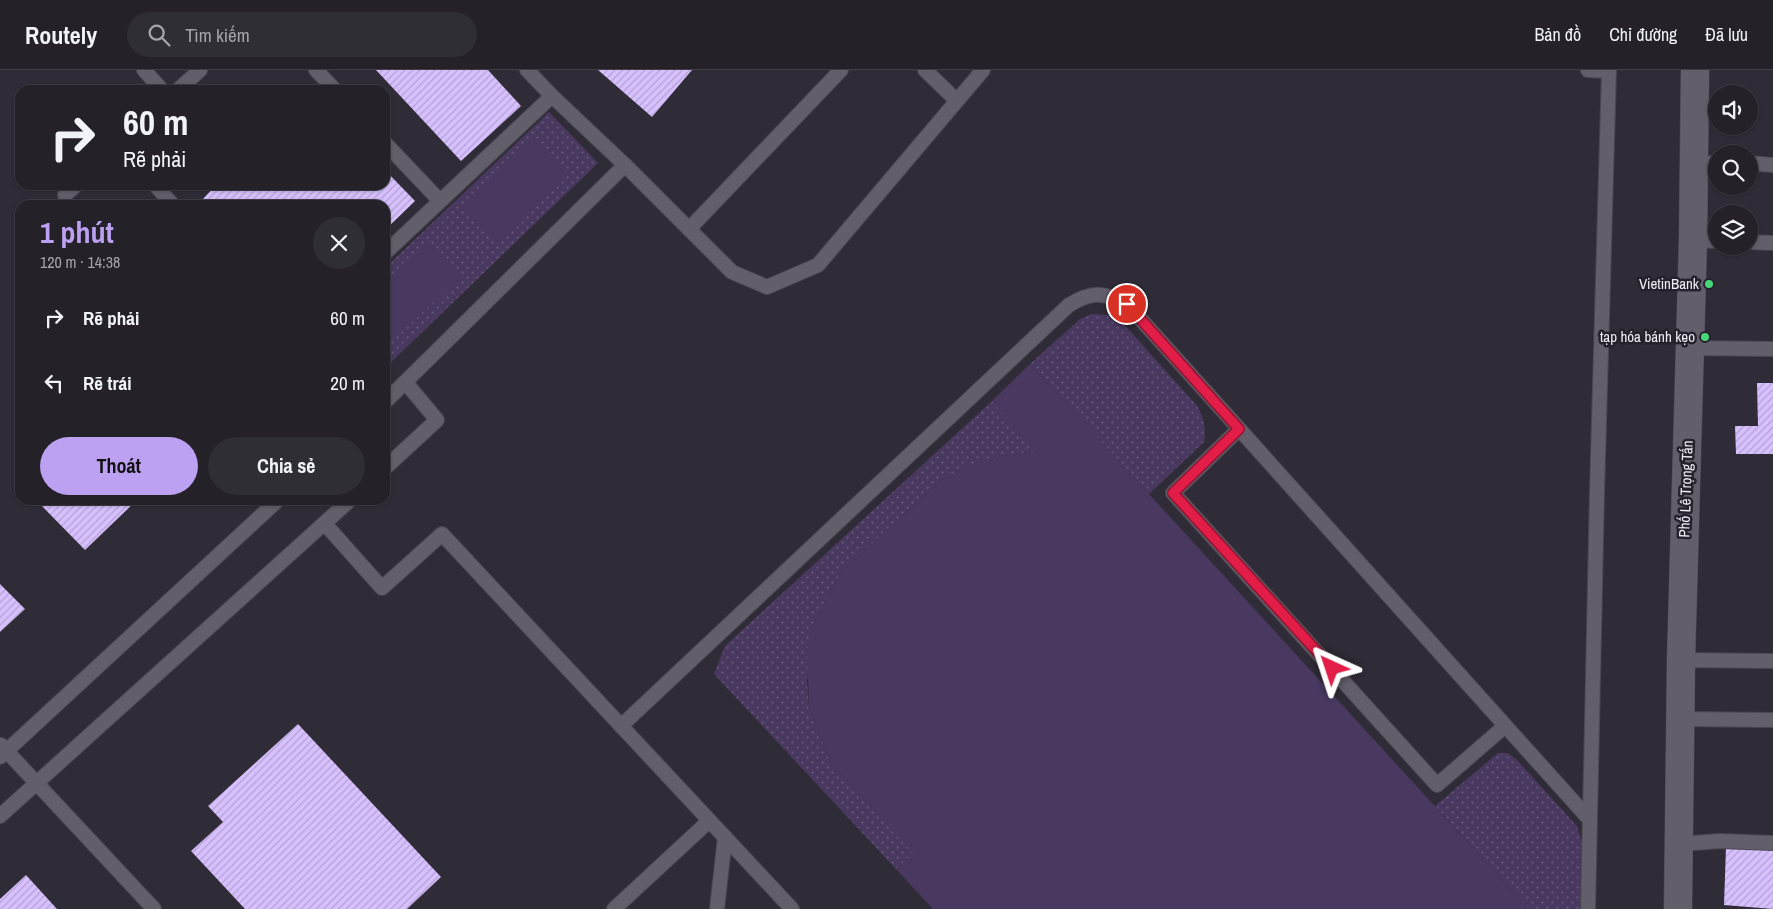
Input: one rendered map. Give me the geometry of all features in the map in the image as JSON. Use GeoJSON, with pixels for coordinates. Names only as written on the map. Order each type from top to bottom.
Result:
{"type":"FeatureCollection","features":[{"type":"Feature","properties":{"kind":"main road","name":"Phố Lê Trọng Tấn"},"geometry":{"type":"LineString","coordinates":[[1678,909],[1680,719],[1690,348],[1705,240],[1705,163],[1695,70]]}},
{"type":"Feature","properties":{"kind":"lane"},"geometry":{"type":"LineString","coordinates":[[144,70],[158,85]]}},
{"type":"Feature","properties":{"kind":"lane"},"geometry":{"type":"LineString","coordinates":[[184,85],[200,70]]}},
{"type":"Feature","properties":{"kind":"lane"},"geometry":{"type":"LineString","coordinates":[[316,70],[330,85]]}},
{"type":"Feature","properties":{"kind":"lane"},"geometry":{"type":"LineString","coordinates":[[527,70],[625,164],[732,272],[767,287],[818,265],[983,70]]}},
{"type":"Feature","properties":{"kind":"lane"},"geometry":{"type":"LineString","coordinates":[[689,229],[841,70]]}},
{"type":"Feature","properties":{"kind":"lane"},"geometry":{"type":"LineString","coordinates":[[925,70],[957,100]]}},
{"type":"Feature","properties":{"kind":"lane"},"geometry":{"type":"LineString","coordinates":[[1588,70],[1609,70],[1588,909]]}},
{"type":"Feature","properties":{"kind":"lane"},"geometry":{"type":"LineString","coordinates":[[390,249],[552,96]]}},
{"type":"Feature","properties":{"kind":"lane"},"geometry":{"type":"LineString","coordinates":[[390,148],[440,202]]}},
{"type":"Feature","properties":{"kind":"lane"},"geometry":{"type":"LineString","coordinates":[[390,397],[625,164]]}},
{"type":"Feature","properties":{"kind":"lane"},"geometry":{"type":"LineString","coordinates":[[1758,164],[1773,165]]}},
{"type":"Feature","properties":{"kind":"lane"},"geometry":{"type":"LineString","coordinates":[[65,195],[70,190]]}},
{"type":"Feature","properties":{"kind":"lane"},"geometry":{"type":"LineString","coordinates":[[160,190],[168,200]]}},
{"type":"Feature","properties":{"kind":"lane"},"geometry":{"type":"LineString","coordinates":[[1758,242],[1773,243]]}},
{"type":"Feature","properties":{"kind":"lane"},"geometry":{"type":"LineString","coordinates":[[621,726],[1069,305],[1086,295],[1109,295],[1127,304],[1590,820]]}},
{"type":"Feature","properties":{"kind":"lane"},"geometry":{"type":"LineString","coordinates":[[1690,348],[1773,349]]}},
{"type":"Feature","properties":{"kind":"lane"},"geometry":{"type":"LineString","coordinates":[[390,463],[437,420],[406,383]]}},
{"type":"Feature","properties":{"kind":"lane"},"geometry":{"type":"LineString","coordinates":[[1239,429],[1173,493],[1437,785],[1505,726]]}},
{"type":"Feature","properties":{"kind":"lane"},"geometry":{"type":"LineString","coordinates":[[154,909],[36,783],[2,751],[273,505]]}},
{"type":"Feature","properties":{"kind":"lane"},"geometry":{"type":"LineString","coordinates":[[0,816],[345,505]]}},
{"type":"Feature","properties":{"kind":"lane"},"geometry":{"type":"LineString","coordinates":[[325,524],[382,588],[442,534],[792,909]]}},
{"type":"Feature","properties":{"kind":"lane"},"geometry":{"type":"LineString","coordinates":[[1682,660],[1773,661]]}},
{"type":"Feature","properties":{"kind":"lane"},"geometry":{"type":"LineString","coordinates":[[1680,719],[1773,720]]}},
{"type":"Feature","properties":{"kind":"lane"},"geometry":{"type":"LineString","coordinates":[[614,909],[709,821]]}},
{"type":"Feature","properties":{"kind":"lane"},"geometry":{"type":"LineString","coordinates":[[717,909],[725,837]]}},
{"type":"Feature","properties":{"kind":"lane"},"geometry":{"type":"LineString","coordinates":[[1680,844],[1720,841],[1773,843]]}},
{"type":"Feature","properties":{"kind":"shaded area"},"geometry":{"type":"Polygon","coordinates":[[[549,112],[598,163],[390,363],[390,263],[549,112]]]}},
{"type":"Feature","properties":{"kind":"shaded area"},"geometry":{"type":"Polygon","coordinates":[[[535,139],[568,172],[495,242],[462,209],[535,139]]]}},
{"type":"Feature","properties":{"kind":"shaded area"},"geometry":{"type":"Polygon","coordinates":[[[430,242],[462,275],[390,343],[390,279],[430,242]]]}},
{"type":"Feature","properties":{"kind":"shaded area"},"geometry":{"type":"Polygon","coordinates":[[[1092,314],[1109,315],[1120,320],[1198,407],[1202,416],[1205,428],[1204,442],[1149,494],[1030,364],[1080,319],[1092,314]]]}},
{"type":"Feature","properties":{"kind":"shaded area"},"geometry":{"type":"Polygon","coordinates":[[[1030,364],[1529,909],[933,909],[896,869],[913,853],[831,764],[809,707],[807,649],[814,622],[842,571],[939,482],[964,468],[987,459],[1038,452],[992,401],[1030,364]]]}},
{"type":"Feature","properties":{"kind":"shaded area"},"geometry":{"type":"Polygon","coordinates":[[[992,401],[1039,452],[987,460],[963,468],[939,482],[842,571],[814,622],[807,680],[809,707],[831,764],[914,853],[896,869],[714,674],[725,646],[992,401]]]}},
{"type":"Feature","properties":{"kind":"shaded area"},"geometry":{"type":"Polygon","coordinates":[[[1498,753],[1507,753],[1516,759],[1577,826],[1582,842],[1581,909],[1529,909],[1435,806],[1498,753]]]}},
{"type":"Feature","properties":{"kind":"building"},"geometry":{"type":"Polygon","coordinates":[[[376,70],[488,70],[521,106],[461,161],[376,70]]]}},
{"type":"Feature","properties":{"kind":"building"},"geometry":{"type":"Polygon","coordinates":[[[598,70],[692,70],[652,117],[598,70]]]}},
{"type":"Feature","properties":{"kind":"building"},"geometry":{"type":"Polygon","coordinates":[[[390,175],[415,201],[390,225],[390,200],[203,199],[211,190],[390,190],[390,175]]]}},
{"type":"Feature","properties":{"kind":"building"},"geometry":{"type":"Polygon","coordinates":[[[1757,383],[1773,383],[1773,454],[1736,454],[1735,426],[1758,426],[1757,383]]]}},
{"type":"Feature","properties":{"kind":"building"},"geometry":{"type":"Polygon","coordinates":[[[41,505],[132,505],[85,550],[41,505]]]}},
{"type":"Feature","properties":{"kind":"building"},"geometry":{"type":"Polygon","coordinates":[[[0,584],[25,609],[0,632],[0,584]]]}},
{"type":"Feature","properties":{"kind":"building"},"geometry":{"type":"Polygon","coordinates":[[[298,724],[441,877],[407,909],[245,909],[191,851],[223,822],[208,806],[298,724]]]}},
{"type":"Feature","properties":{"kind":"building"},"geometry":{"type":"Polygon","coordinates":[[[1726,847],[1773,849],[1773,909],[1724,905],[1726,847]]]}},
{"type":"Feature","properties":{"kind":"building"},"geometry":{"type":"Polygon","coordinates":[[[26,875],[57,909],[0,909],[0,899],[26,875]]]}},
{"type":"Feature","properties":{"kind":"place","name":"VietinBank"},"geometry":{"type":"Point","coordinates":[1709,284]}},
{"type":"Feature","properties":{"kind":"place","name":"tạp hóa bánh kẹo"},"geometry":{"type":"Point","coordinates":[1705,337]}},
{"type":"Feature","properties":{"kind":"route"},"geometry":{"type":"LineString","coordinates":[[1127,304],[1239,429],[1173,493],[1332,668]]}}]}
